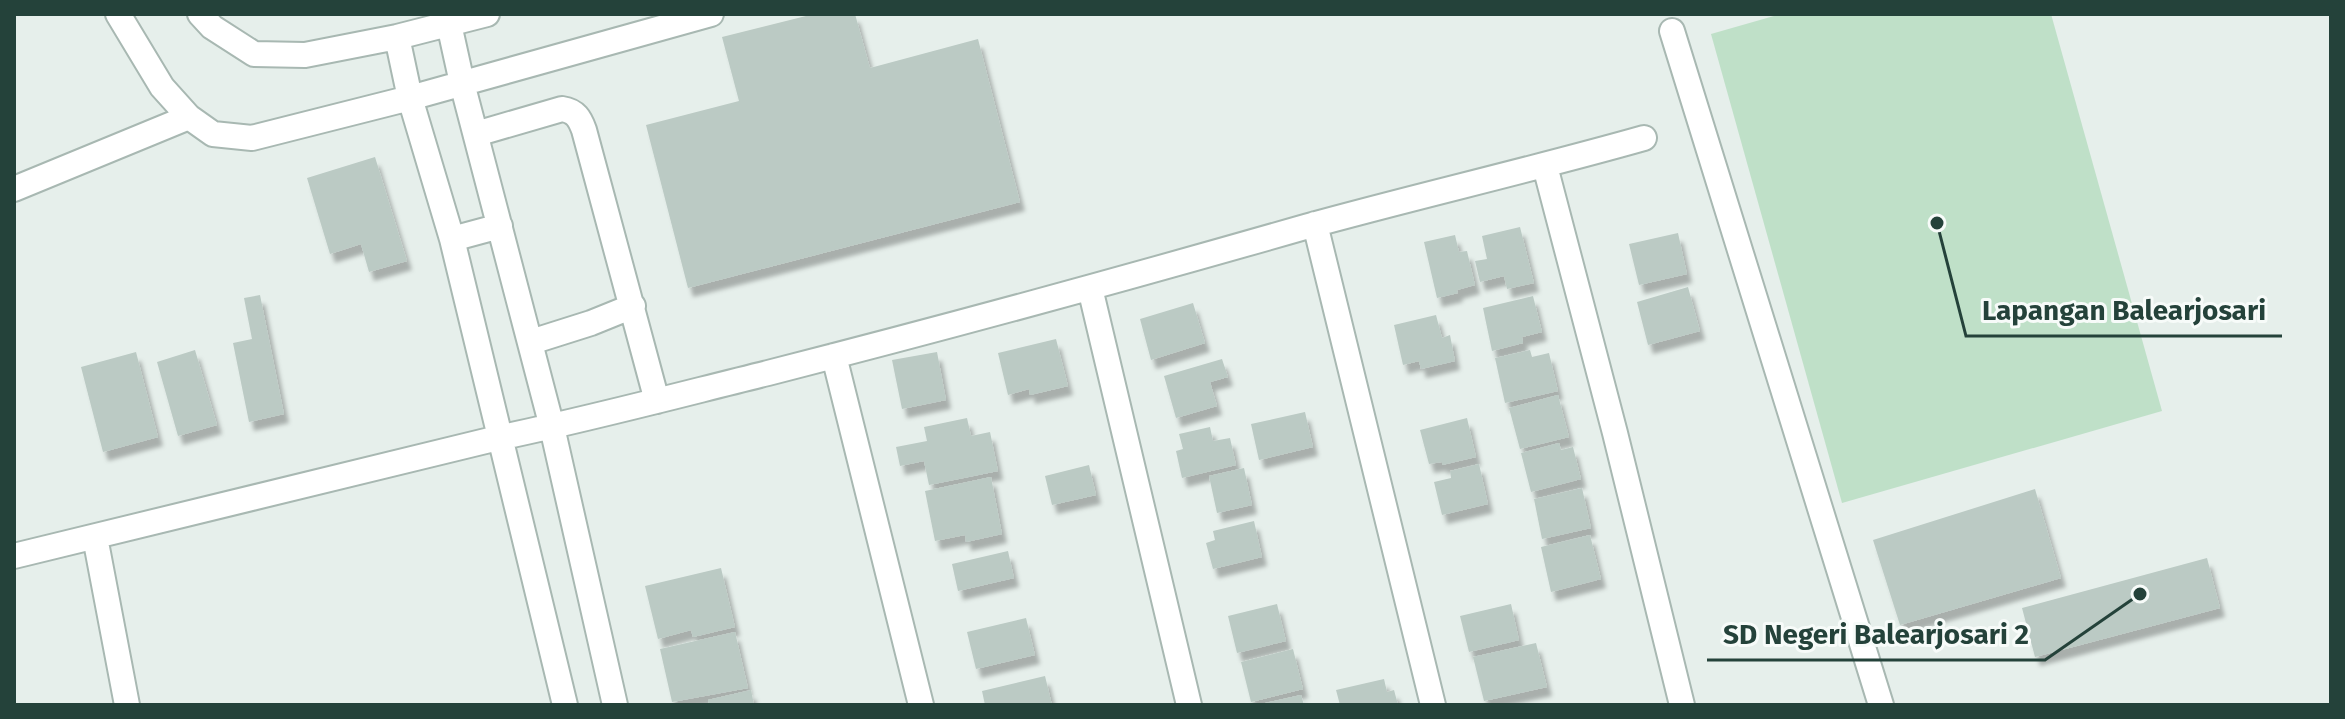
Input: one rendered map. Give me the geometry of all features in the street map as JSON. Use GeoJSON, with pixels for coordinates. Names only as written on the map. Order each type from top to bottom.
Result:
{"type":"FeatureCollection","features":[{"type":"Feature","properties":{"kind":"street"},"geometry":{"type":"LineString","coordinates":[[118,14],[162,87],[189,117],[213,134],[252,138],[410,98],[711,14]]}},
{"type":"Feature","properties":{"kind":"street"},"geometry":{"type":"LineString","coordinates":[[200,14],[212,27],[254,54],[305,55],[397,37],[487,14]]}},
{"type":"Feature","properties":{"kind":"street"},"geometry":{"type":"LineString","coordinates":[[449,24],[552,427],[615,705]]}},
{"type":"Feature","properties":{"kind":"street"},"geometry":{"type":"LineString","coordinates":[[1672,31],[1881,705]]}},
{"type":"Feature","properties":{"kind":"street"},"geometry":{"type":"LineString","coordinates":[[397,37],[410,98],[452,239],[565,705]]}},
{"type":"Feature","properties":{"kind":"street"},"geometry":{"type":"LineString","coordinates":[[476,134],[562,109],[576,114],[584,130],[657,401]]}},
{"type":"Feature","properties":{"kind":"street"},"geometry":{"type":"LineString","coordinates":[[14,189],[189,117]]}},
{"type":"Feature","properties":{"kind":"street"},"geometry":{"type":"LineString","coordinates":[[14,556],[834,356],[1315,224],[1644,138]]}},
{"type":"Feature","properties":{"kind":"street"},"geometry":{"type":"LineString","coordinates":[[1545,166],[1682,705]]}},
{"type":"Feature","properties":{"kind":"street"},"geometry":{"type":"LineString","coordinates":[[1315,224],[1433,705]]}},
{"type":"Feature","properties":{"kind":"street"},"geometry":{"type":"LineString","coordinates":[[452,239],[500,226]]}},
{"type":"Feature","properties":{"kind":"street"},"geometry":{"type":"LineString","coordinates":[[1090,288],[1189,705]]}},
{"type":"Feature","properties":{"kind":"street"},"geometry":{"type":"LineString","coordinates":[[531,342],[633,306]]}},
{"type":"Feature","properties":{"kind":"street"},"geometry":{"type":"LineString","coordinates":[[834,356],[921,705]]}},
{"type":"Feature","properties":{"kind":"street"},"geometry":{"type":"LineString","coordinates":[[95,537],[127,705]]}},
{"type":"Feature","properties":{"kind":"green space"},"geometry":{"type":"Polygon","coordinates":[[[1781,14],[2051,14],[2162,411],[1842,503],[1711,34],[1781,14]]]}},
{"type":"Feature","properties":{"kind":"building"},"geometry":{"type":"Polygon","coordinates":[[[814,14],[855,14],[870,68],[978,39],[1020,202],[688,288],[646,125],[739,101],[722,37],[814,14]]]}},
{"type":"Feature","properties":{"kind":"building"},"geometry":{"type":"Polygon","coordinates":[[[375,157],[407,261],[369,272],[361,244],[330,254],[307,178],[375,157]]]}},
{"type":"Feature","properties":{"kind":"building"},"geometry":{"type":"Polygon","coordinates":[[[1520,227],[1534,283],[1507,289],[1504,276],[1480,282],[1475,261],[1487,259],[1482,236],[1520,227]]]}},
{"type":"Feature","properties":{"kind":"building"},"geometry":{"type":"Polygon","coordinates":[[[1678,233],[1687,274],[1639,285],[1629,244],[1678,233]]]}},
{"type":"Feature","properties":{"kind":"building"},"geometry":{"type":"Polygon","coordinates":[[[1455,235],[1459,252],[1467,251],[1475,285],[1437,298],[1424,242],[1455,235]]]}},
{"type":"Feature","properties":{"kind":"building"},"geometry":{"type":"Polygon","coordinates":[[[1688,287],[1700,331],[1648,345],[1637,302],[1688,287]]]}},
{"type":"Feature","properties":{"kind":"building"},"geometry":{"type":"Polygon","coordinates":[[[260,295],[284,414],[249,422],[233,343],[252,339],[244,298],[260,295]]]}},
{"type":"Feature","properties":{"kind":"building"},"geometry":{"type":"Polygon","coordinates":[[[1533,296],[1542,332],[1522,337],[1523,343],[1492,351],[1483,308],[1533,296]]]}},
{"type":"Feature","properties":{"kind":"building"},"geometry":{"type":"Polygon","coordinates":[[[1193,303],[1205,343],[1151,360],[1140,319],[1193,303]]]}},
{"type":"Feature","properties":{"kind":"building"},"geometry":{"type":"Polygon","coordinates":[[[1436,315],[1442,338],[1450,335],[1455,361],[1421,369],[1419,361],[1403,365],[1394,325],[1436,315]]]}},
{"type":"Feature","properties":{"kind":"building"},"geometry":{"type":"Polygon","coordinates":[[[1056,339],[1068,386],[1030,395],[1029,389],[1008,395],[998,353],[1056,339]]]}},
{"type":"Feature","properties":{"kind":"building"},"geometry":{"type":"Polygon","coordinates":[[[195,350],[217,425],[178,436],[157,362],[195,350]]]}},
{"type":"Feature","properties":{"kind":"building"},"geometry":{"type":"Polygon","coordinates":[[[1530,350],[1532,357],[1549,353],[1558,391],[1505,403],[1495,358],[1530,350]]]}},
{"type":"Feature","properties":{"kind":"building"},"geometry":{"type":"Polygon","coordinates":[[[136,352],[158,437],[103,452],[81,367],[136,352]]]}},
{"type":"Feature","properties":{"kind":"building"},"geometry":{"type":"Polygon","coordinates":[[[937,352],[946,400],[902,409],[892,360],[937,352]]]}},
{"type":"Feature","properties":{"kind":"building"},"geometry":{"type":"Polygon","coordinates":[[[1222,359],[1228,377],[1210,382],[1217,406],[1176,418],[1164,376],[1222,359]]]}},
{"type":"Feature","properties":{"kind":"building"},"geometry":{"type":"Polygon","coordinates":[[[1558,395],[1569,437],[1520,449],[1509,408],[1558,395]]]}},
{"type":"Feature","properties":{"kind":"building"},"geometry":{"type":"Polygon","coordinates":[[[1305,412],[1313,447],[1259,460],[1251,424],[1305,412]]]}},
{"type":"Feature","properties":{"kind":"building"},"geometry":{"type":"Polygon","coordinates":[[[967,418],[971,436],[990,432],[998,471],[929,485],[924,461],[900,466],[896,447],[927,441],[924,427],[967,418]]]}},
{"type":"Feature","properties":{"kind":"building"},"geometry":{"type":"Polygon","coordinates":[[[1467,418],[1476,457],[1442,465],[1442,462],[1429,464],[1420,430],[1467,418]]]}},
{"type":"Feature","properties":{"kind":"building"},"geometry":{"type":"Polygon","coordinates":[[[1210,427],[1213,441],[1230,438],[1236,465],[1182,478],[1176,451],[1183,449],[1179,434],[1210,427]]]}},
{"type":"Feature","properties":{"kind":"building"},"geometry":{"type":"Polygon","coordinates":[[[1559,443],[1561,450],[1573,447],[1581,479],[1531,492],[1521,453],[1559,443]]]}},
{"type":"Feature","properties":{"kind":"building"},"geometry":{"type":"Polygon","coordinates":[[[1479,464],[1488,504],[1442,515],[1434,482],[1451,478],[1450,471],[1479,464]]]}},
{"type":"Feature","properties":{"kind":"building"},"geometry":{"type":"Polygon","coordinates":[[[1089,465],[1096,495],[1052,505],[1045,476],[1089,465]]]}},
{"type":"Feature","properties":{"kind":"building"},"geometry":{"type":"Polygon","coordinates":[[[1244,468],[1252,505],[1217,513],[1209,476],[1244,468]]]}},
{"type":"Feature","properties":{"kind":"building"},"geometry":{"type":"Polygon","coordinates":[[[991,477],[1002,534],[966,542],[965,535],[935,541],[925,491],[991,477]]]}},
{"type":"Feature","properties":{"kind":"building"},"geometry":{"type":"Polygon","coordinates":[[[1582,488],[1591,528],[1542,539],[1534,499],[1582,488]]]}},
{"type":"Feature","properties":{"kind":"building"},"geometry":{"type":"Polygon","coordinates":[[[2035,489],[2061,578],[1900,625],[1873,540],[2035,489]]]}},
{"type":"Feature","properties":{"kind":"building"},"geometry":{"type":"Polygon","coordinates":[[[1254,521],[1262,557],[1213,569],[1206,543],[1215,540],[1213,531],[1254,521]]]}},
{"type":"Feature","properties":{"kind":"building"},"geometry":{"type":"Polygon","coordinates":[[[1590,535],[1601,579],[1551,592],[1541,547],[1590,535]]]}},
{"type":"Feature","properties":{"kind":"building"},"geometry":{"type":"Polygon","coordinates":[[[1008,551],[1014,578],[958,591],[952,564],[1008,551]]]}},
{"type":"Feature","properties":{"kind":"building"},"geometry":{"type":"Polygon","coordinates":[[[2207,558],[2220,608],[2035,657],[2022,608],[2207,558]]]}},
{"type":"Feature","properties":{"kind":"building"},"geometry":{"type":"Polygon","coordinates":[[[721,568],[735,627],[693,637],[691,630],[658,639],[645,586],[721,568]]]}},
{"type":"Feature","properties":{"kind":"building"},"geometry":{"type":"Polygon","coordinates":[[[1277,604],[1286,641],[1237,653],[1228,616],[1277,604]]]}},
{"type":"Feature","properties":{"kind":"building"},"geometry":{"type":"Polygon","coordinates":[[[1511,604],[1519,640],[1469,652],[1460,616],[1511,604]]]}},
{"type":"Feature","properties":{"kind":"building"},"geometry":{"type":"Polygon","coordinates":[[[1026,618],[1035,655],[976,669],[967,632],[1026,618]]]}},
{"type":"Feature","properties":{"kind":"building"},"geometry":{"type":"Polygon","coordinates":[[[735,632],[748,688],[672,702],[660,649],[735,632]]]}},
{"type":"Feature","properties":{"kind":"building"},"geometry":{"type":"Polygon","coordinates":[[[1536,643],[1547,687],[1484,701],[1473,657],[1536,643]]]}},
{"type":"Feature","properties":{"kind":"building"},"geometry":{"type":"Polygon","coordinates":[[[1293,649],[1303,689],[1251,702],[1241,662],[1293,649]]]}},
{"type":"Feature","properties":{"kind":"building"},"geometry":{"type":"Polygon","coordinates":[[[1045,676],[1052,705],[985,705],[982,691],[1045,676]]]}},
{"type":"Feature","properties":{"kind":"building"},"geometry":{"type":"Polygon","coordinates":[[[1384,679],[1387,692],[1394,690],[1398,705],[1340,705],[1336,690],[1384,679]]]}},
{"type":"Feature","properties":{"kind":"building"},"geometry":{"type":"Polygon","coordinates":[[[751,690],[754,705],[709,705],[708,700],[751,690]]]}},
{"type":"Feature","properties":{"kind":"building"},"geometry":{"type":"Polygon","coordinates":[[[1301,695],[1304,705],[1261,705],[1261,704],[1301,695]]]}},
{"type":"Feature","properties":{"kind":"place","name":"Lapangan Balearjosari"},"geometry":{"type":"Point","coordinates":[1937,223]}},
{"type":"Feature","properties":{"kind":"place","name":"SD Negeri Balearjosari 2"},"geometry":{"type":"Point","coordinates":[2140,594]}}]}
